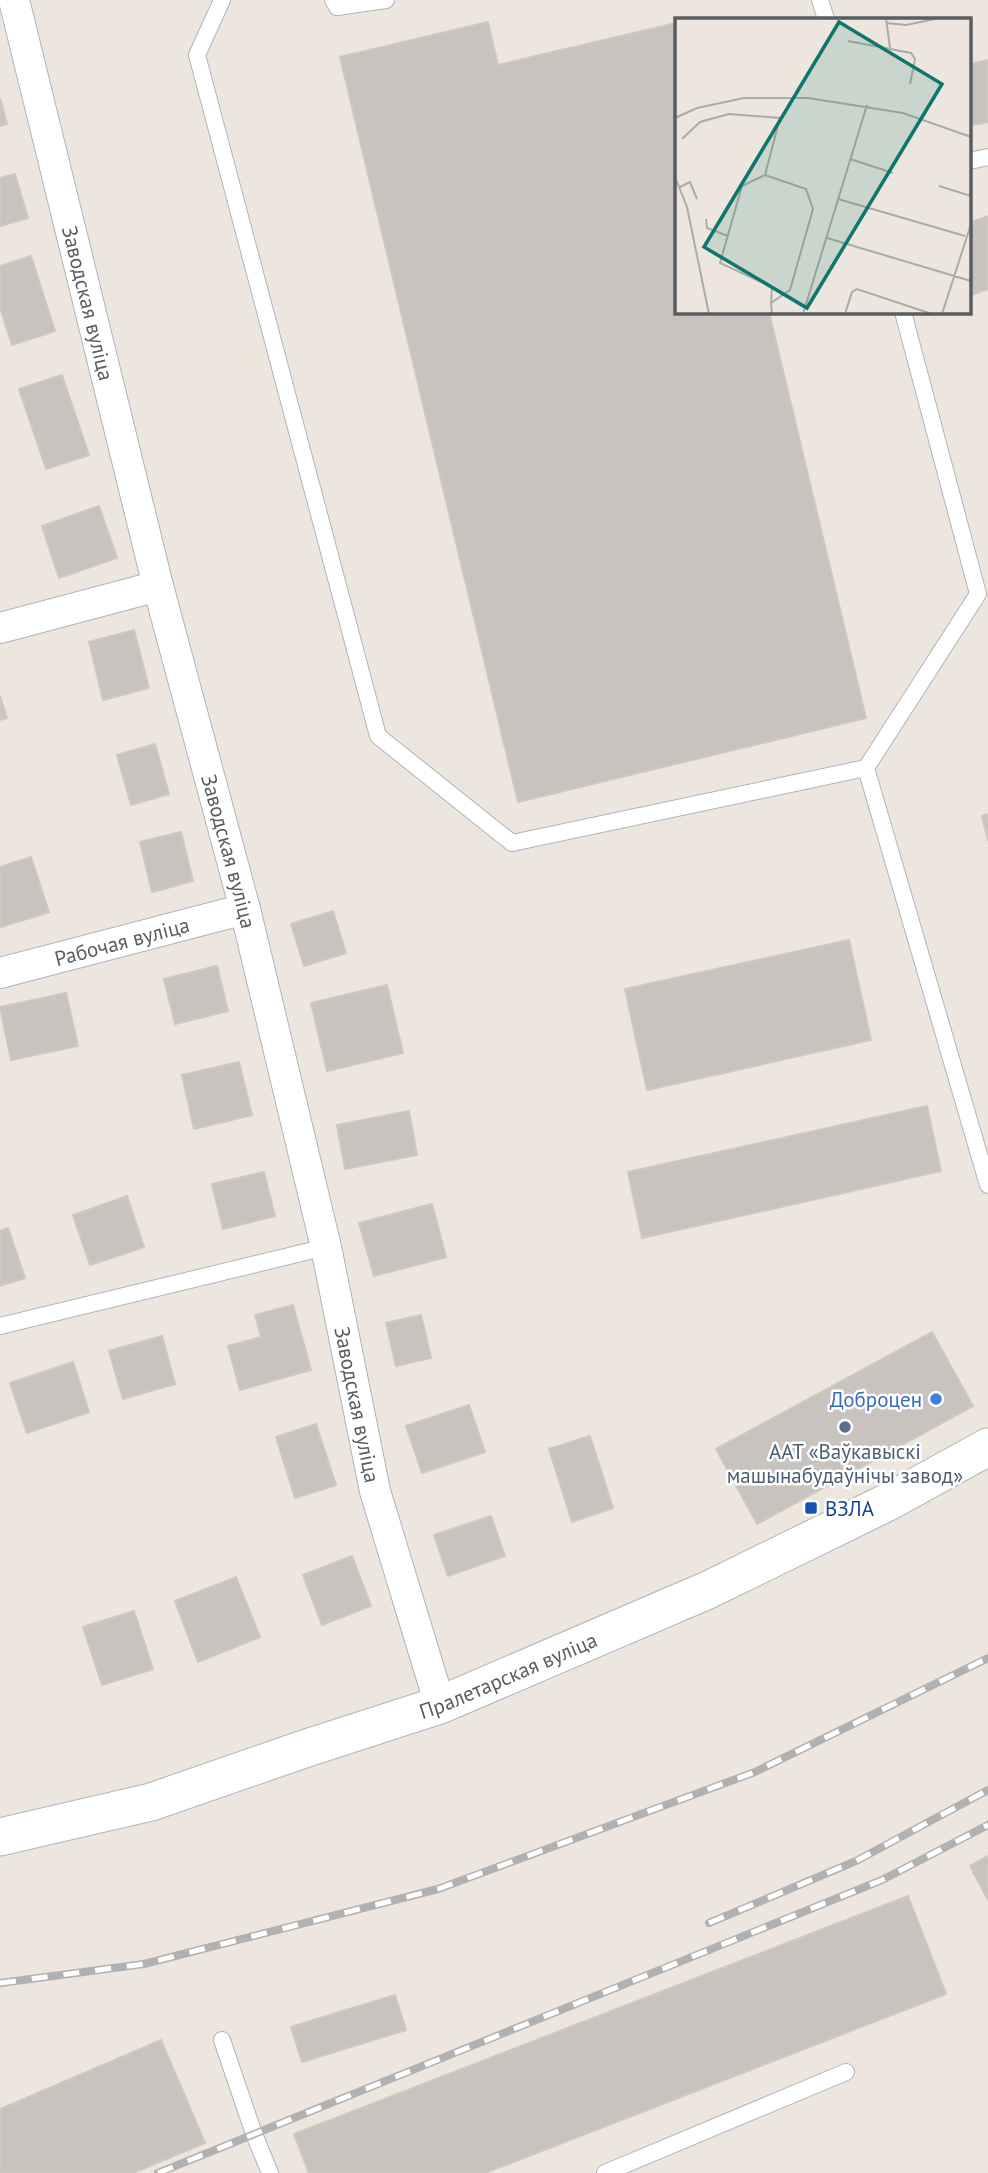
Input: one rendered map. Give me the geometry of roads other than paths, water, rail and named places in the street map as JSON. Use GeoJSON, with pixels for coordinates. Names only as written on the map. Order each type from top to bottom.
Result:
{"type":"FeatureCollection","features":[{"type":"Feature","properties":{"kind":"street","name":"Заводская вуліца"},"geometry":{"type":"LineString","coordinates":[[14,0],[159,586],[245,909],[326,1247],[375,1490],[440,1705]]}},
{"type":"Feature","properties":{"kind":"street"},"geometry":{"type":"LineString","coordinates":[[0,628],[159,586]]}},
{"type":"Feature","properties":{"kind":"street","name":"Рабочая вуліца"},"geometry":{"type":"LineString","coordinates":[[0,973],[245,909]]}},
{"type":"Feature","properties":{"kind":"street","name":"Пралетарская вуліца"},"geometry":{"type":"LineString","coordinates":[[0,1837],[151,1802],[440,1705],[708,1590],[888,1502],[988,1447]]}},
{"type":"Feature","properties":{"kind":"lane"},"geometry":{"type":"LineString","coordinates":[[222,0],[197,55],[378,736],[512,843],[866,768],[978,594],[903,313]]}},
{"type":"Feature","properties":{"kind":"lane"},"geometry":{"type":"LineString","coordinates":[[333,0],[337,7],[386,0]]}},
{"type":"Feature","properties":{"kind":"lane"},"geometry":{"type":"LineString","coordinates":[[820,0],[825,18]]}},
{"type":"Feature","properties":{"kind":"lane"},"geometry":{"type":"LineString","coordinates":[[970,160],[988,157]]}},
{"type":"Feature","properties":{"kind":"lane"},"geometry":{"type":"LineString","coordinates":[[866,768],[988,1185]]}},
{"type":"Feature","properties":{"kind":"lane"},"geometry":{"type":"LineString","coordinates":[[0,1326],[326,1247]]}},
{"type":"Feature","properties":{"kind":"lane"},"geometry":{"type":"LineString","coordinates":[[222,2040],[270,2173]]}},
{"type":"Feature","properties":{"kind":"lane"},"geometry":{"type":"LineString","coordinates":[[605,2173],[846,2072]]}},
{"type":"Feature","properties":{"kind":"railway"},"geometry":{"type":"LineString","coordinates":[[0,1983],[144,1964],[438,1889],[755,1772],[988,1658]]}},
{"type":"Feature","properties":{"kind":"railway"},"geometry":{"type":"LineString","coordinates":[[709,1923],[856,1861],[988,1790]]}},
{"type":"Feature","properties":{"kind":"railway"},"geometry":{"type":"LineString","coordinates":[[158,2173],[882,1880],[988,1825]]}},
{"type":"Feature","properties":{"kind":"place","name":"Доброцен"},"geometry":{"type":"Point","coordinates":[936,1399]}},
{"type":"Feature","properties":{"kind":"place","name":"ААТ «Ваўкавыскі машынабудаўнічы завод»"},"geometry":{"type":"Point","coordinates":[845,1427]}},
{"type":"Feature","properties":{"kind":"place","name":"ВЗЛА"},"geometry":{"type":"Point","coordinates":[811,1508]}}]}
